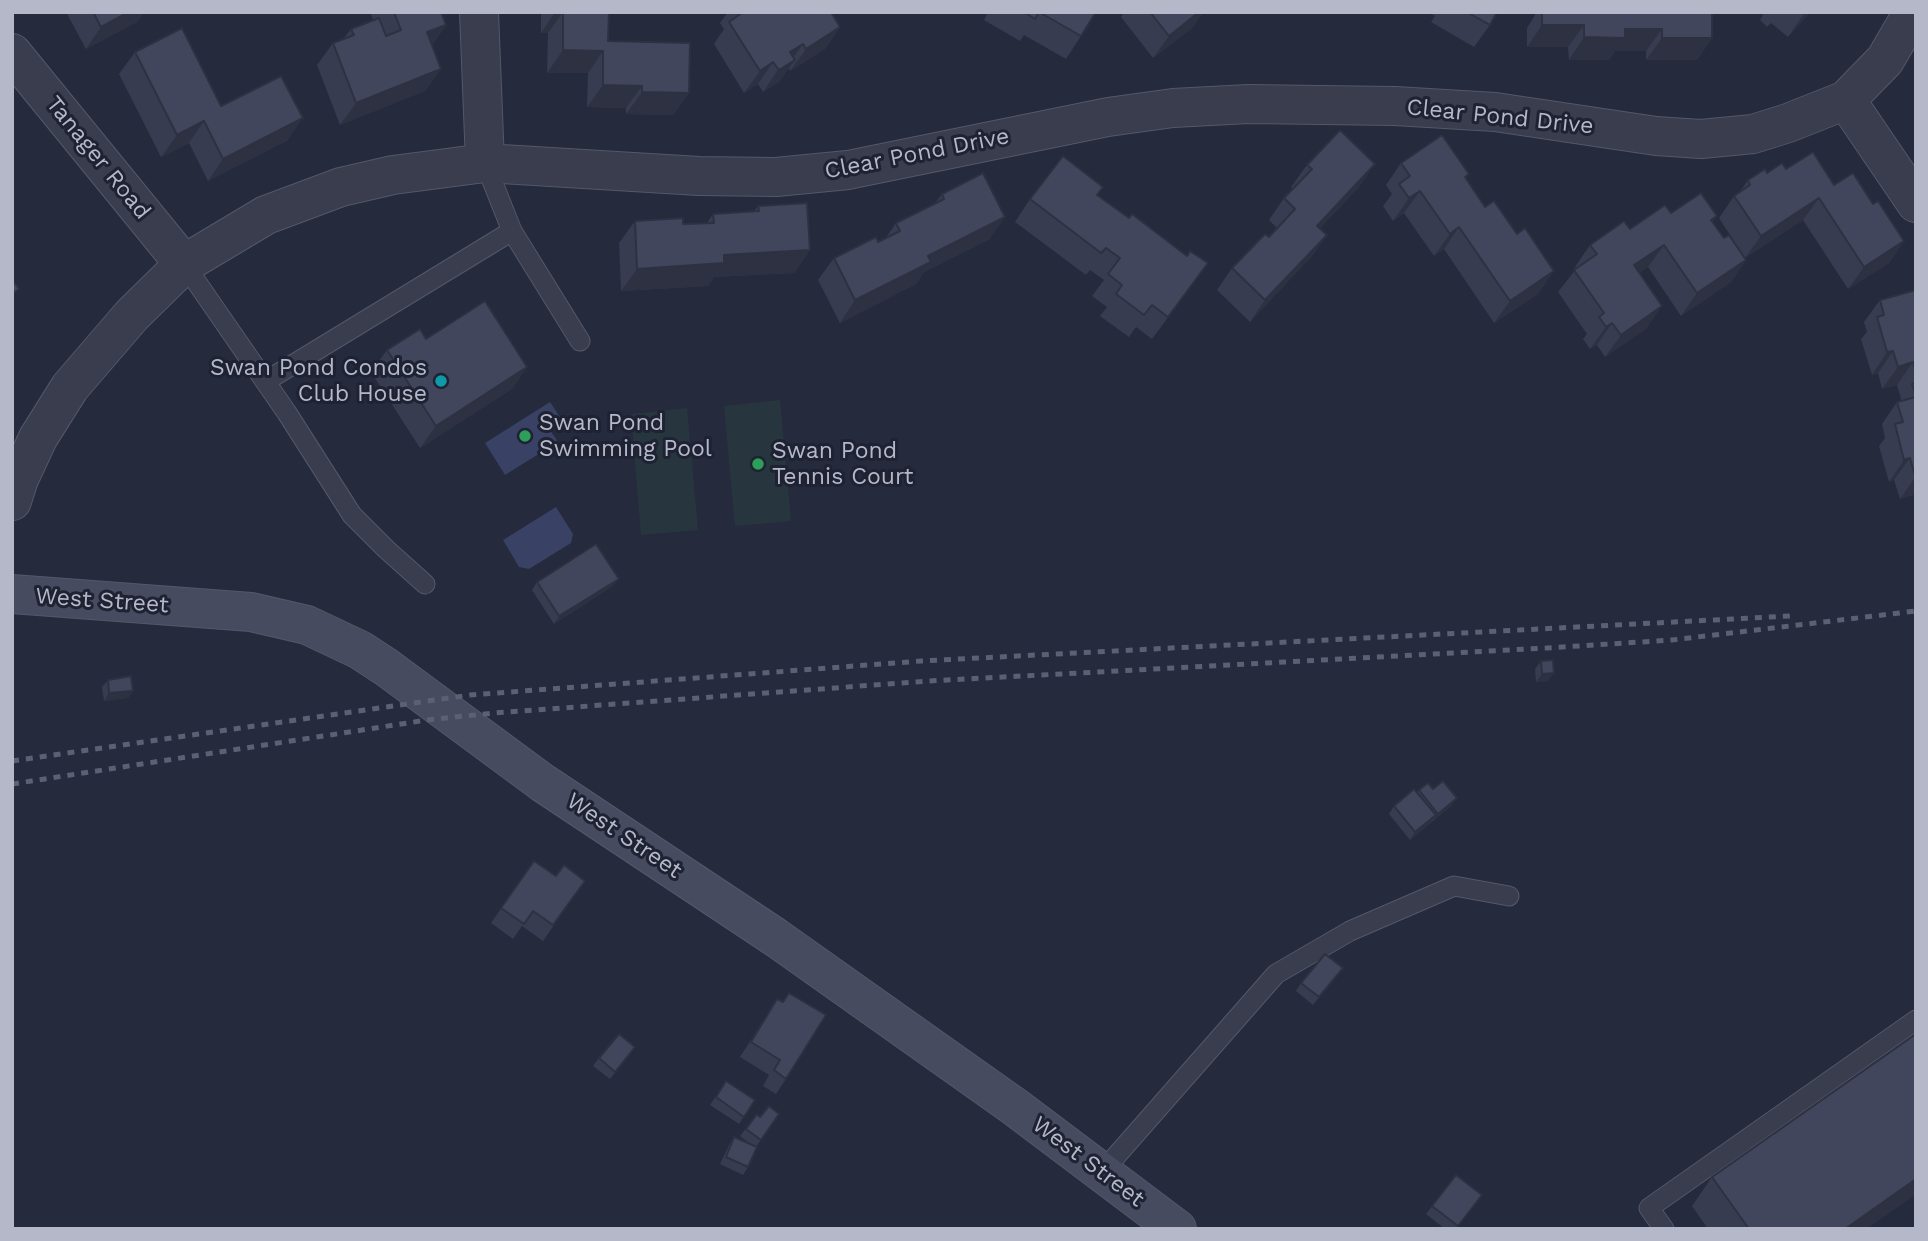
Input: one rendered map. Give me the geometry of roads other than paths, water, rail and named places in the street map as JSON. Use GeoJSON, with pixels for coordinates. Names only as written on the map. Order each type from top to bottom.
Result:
{"type":"FeatureCollection","features":[{"type":"Feature","properties":{"kind":"street"},"geometry":{"type":"LineString","coordinates":[[479,12],[485,163]]}},
{"type":"Feature","properties":{"kind":"street","name":"Clear Pond Drive"},"geometry":{"type":"LineString","coordinates":[[12,501],[38,438],[70,387],[132,315],[184,264],[266,215],[341,187],[393,175],[485,163],[699,176],[776,177],[848,170],[1108,117],[1173,108],[1248,104],[1395,106],[1495,112],[1656,136],[1701,139],[1753,134],[1846,100],[1885,60],[1913,12]]}},
{"type":"Feature","properties":{"kind":"street","name":"Tanager Road"},"geometry":{"type":"LineString","coordinates":[[12,53],[184,264]]}},
{"type":"Feature","properties":{"kind":"street"},"geometry":{"type":"LineString","coordinates":[[1846,100],[1916,203]]}},
{"type":"Feature","properties":{"kind":"street","name":"West Street"},"geometry":{"type":"LineString","coordinates":[[12,594],[251,612],[307,625],[360,650],[573,803],[775,937],[1015,1107],[1177,1229]]}},
{"type":"Feature","properties":{"kind":"lane"},"geometry":{"type":"LineString","coordinates":[[485,163],[513,231],[580,341]]}},
{"type":"Feature","properties":{"kind":"lane"},"geometry":{"type":"LineString","coordinates":[[266,381],[513,231]]}},
{"type":"Feature","properties":{"kind":"lane"},"geometry":{"type":"LineString","coordinates":[[184,264],[266,381],[352,515],[425,584]]}},
{"type":"Feature","properties":{"kind":"lane"},"geometry":{"type":"LineString","coordinates":[[1102,1172],[1276,974],[1350,931],[1454,886],[1509,896]]}},
{"type":"Feature","properties":{"kind":"lane"},"geometry":{"type":"LineString","coordinates":[[1664,1229],[1649,1208],[1916,1020]]}},
{"type":"Feature","properties":{"kind":"water","name":"Swan Pond Swimming Pool"},"geometry":{"type":"Polygon","coordinates":[[[550,402],[562,420],[550,430],[558,442],[505,475],[485,443],[550,402]]]}},
{"type":"Feature","properties":{"kind":"water","name":"Swan Pond Swimming Pool"},"geometry":{"type":"Polygon","coordinates":[[[556,507],[573,534],[571,543],[529,569],[519,567],[503,540],[556,507]]]}},
{"type":"Feature","properties":{"kind":"railway"},"geometry":{"type":"LineString","coordinates":[[12,784],[427,720],[494,713],[929,681],[1672,640],[1916,611]]}},
{"type":"Feature","properties":{"kind":"railway"},"geometry":{"type":"LineString","coordinates":[[12,761],[470,695],[921,661],[1790,616]]}},
{"type":"Feature","properties":{"kind":"place","name":"Swan Pond Condos Club House"},"geometry":{"type":"Point","coordinates":[441,381]}},
{"type":"Feature","properties":{"kind":"place","name":"Swan Pond Swimming Pool"},"geometry":{"type":"Point","coordinates":[525,436]}},
{"type":"Feature","properties":{"kind":"place","name":"Swan Pond Tennis Court"},"geometry":{"type":"Point","coordinates":[758,464]}}]}
